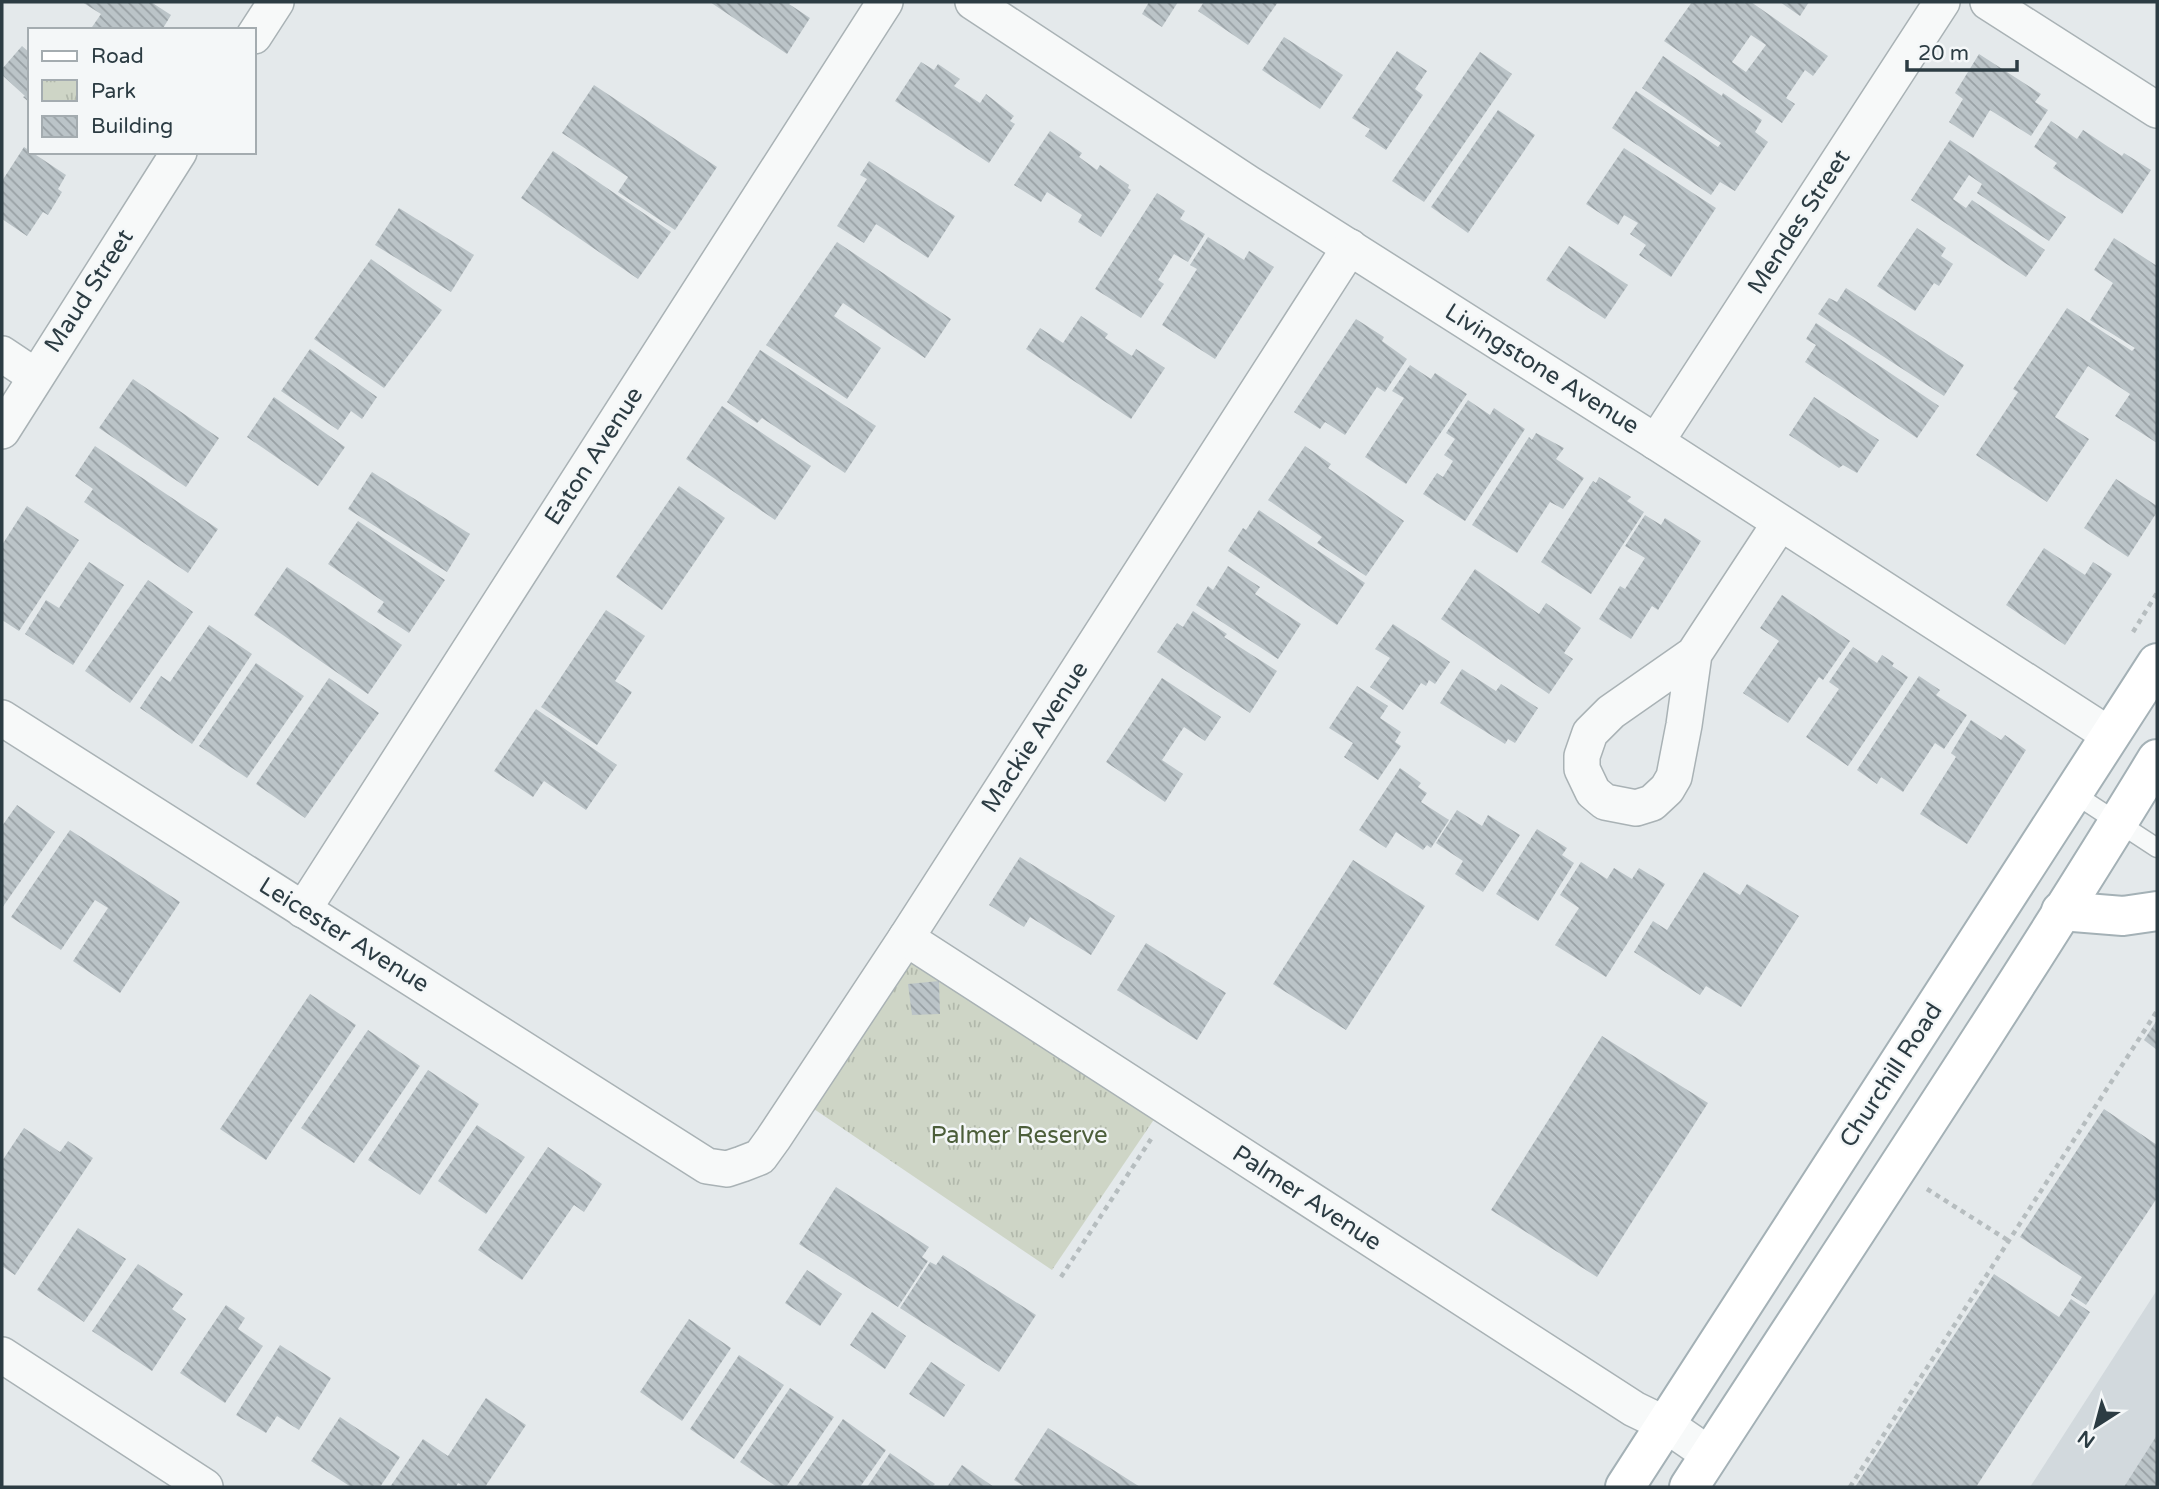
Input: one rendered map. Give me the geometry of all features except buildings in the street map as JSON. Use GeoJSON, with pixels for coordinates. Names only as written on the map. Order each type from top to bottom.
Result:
{"type":"FeatureCollection","features":[{"type":"Feature","properties":{"kind":"main road","name":"Churchill Road"},"geometry":{"type":"LineString","coordinates":[[1625,1487],[2157,663]]}},
{"type":"Feature","properties":{"kind":"main road"},"geometry":{"type":"LineString","coordinates":[[1689,1487],[2120,822],[2157,759]]}},
{"type":"Feature","properties":{"kind":"main road"},"geometry":{"type":"LineString","coordinates":[[2061,911],[2123,916],[2157,911]]}},
{"type":"Feature","properties":{"kind":"street"},"geometry":{"type":"LineString","coordinates":[[256,33],[276,2]]}},
{"type":"Feature","properties":{"kind":"street","name":"Eaton Avenue"},"geometry":{"type":"LineString","coordinates":[[303,910],[885,2]]}},
{"type":"Feature","properties":{"kind":"street","name":"Livingstone Avenue"},"geometry":{"type":"LineString","coordinates":[[973,2],[2111,736]]}},
{"type":"Feature","properties":{"kind":"street","name":"Mendes Street"},"geometry":{"type":"LineString","coordinates":[[1656,442],[1942,2]]}},
{"type":"Feature","properties":{"kind":"street"},"geometry":{"type":"LineString","coordinates":[[1988,2],[2157,110]]}},
{"type":"Feature","properties":{"kind":"street","name":"Maud Street"},"geometry":{"type":"LineString","coordinates":[[2,431],[178,154]]}},
{"type":"Feature","properties":{"kind":"street","name":"Mackie Avenue"},"geometry":{"type":"LineString","coordinates":[[686,1152],[707,1166],[727,1168],[760,1157],[906,937],[1350,247]]}},
{"type":"Feature","properties":{"kind":"street"},"geometry":{"type":"LineString","coordinates":[[2,354],[35,376]]}},
{"type":"Feature","properties":{"kind":"street"},"geometry":{"type":"LineString","coordinates":[[1694,654],[1780,523]]}},
{"type":"Feature","properties":{"kind":"street","name":"Leicester Avenue"},"geometry":{"type":"LineString","coordinates":[[2,718],[686,1152]]}},
{"type":"Feature","properties":{"kind":"street","name":"Palmer Avenue"},"geometry":{"type":"LineString","coordinates":[[906,937],[1634,1409],[1665,1424],[1710,1455]]}},
{"type":"Feature","properties":{"kind":"street"},"geometry":{"type":"LineString","coordinates":[[2,1355],[205,1487]]}},
{"type":"Feature","properties":{"kind":"lane"},"geometry":{"type":"LineString","coordinates":[[2073,793],[2157,848]]}},
{"type":"Feature","properties":{"kind":"path"},"geometry":{"type":"LineString","coordinates":[[1850,1487],[2157,1011]]}},
{"type":"Feature","properties":{"kind":"path"},"geometry":{"type":"LineString","coordinates":[[1061,1277],[1157,1130]]}},
{"type":"Feature","properties":{"kind":"path"},"geometry":{"type":"LineString","coordinates":[[1921,1185],[2009,1241]]}},
{"type":"Feature","properties":{"kind":"shaded area"},"geometry":{"type":"Polygon","coordinates":[[[2157,1290],[2157,1487],[2030,1487],[2157,1290]]]}},
{"type":"Feature","properties":{"kind":"green space","name":"Palmer Reserve"},"geometry":{"type":"Polygon","coordinates":[[[909,949],[1157,1115],[1052,1270],[808,1105],[909,949]]]}}]}
